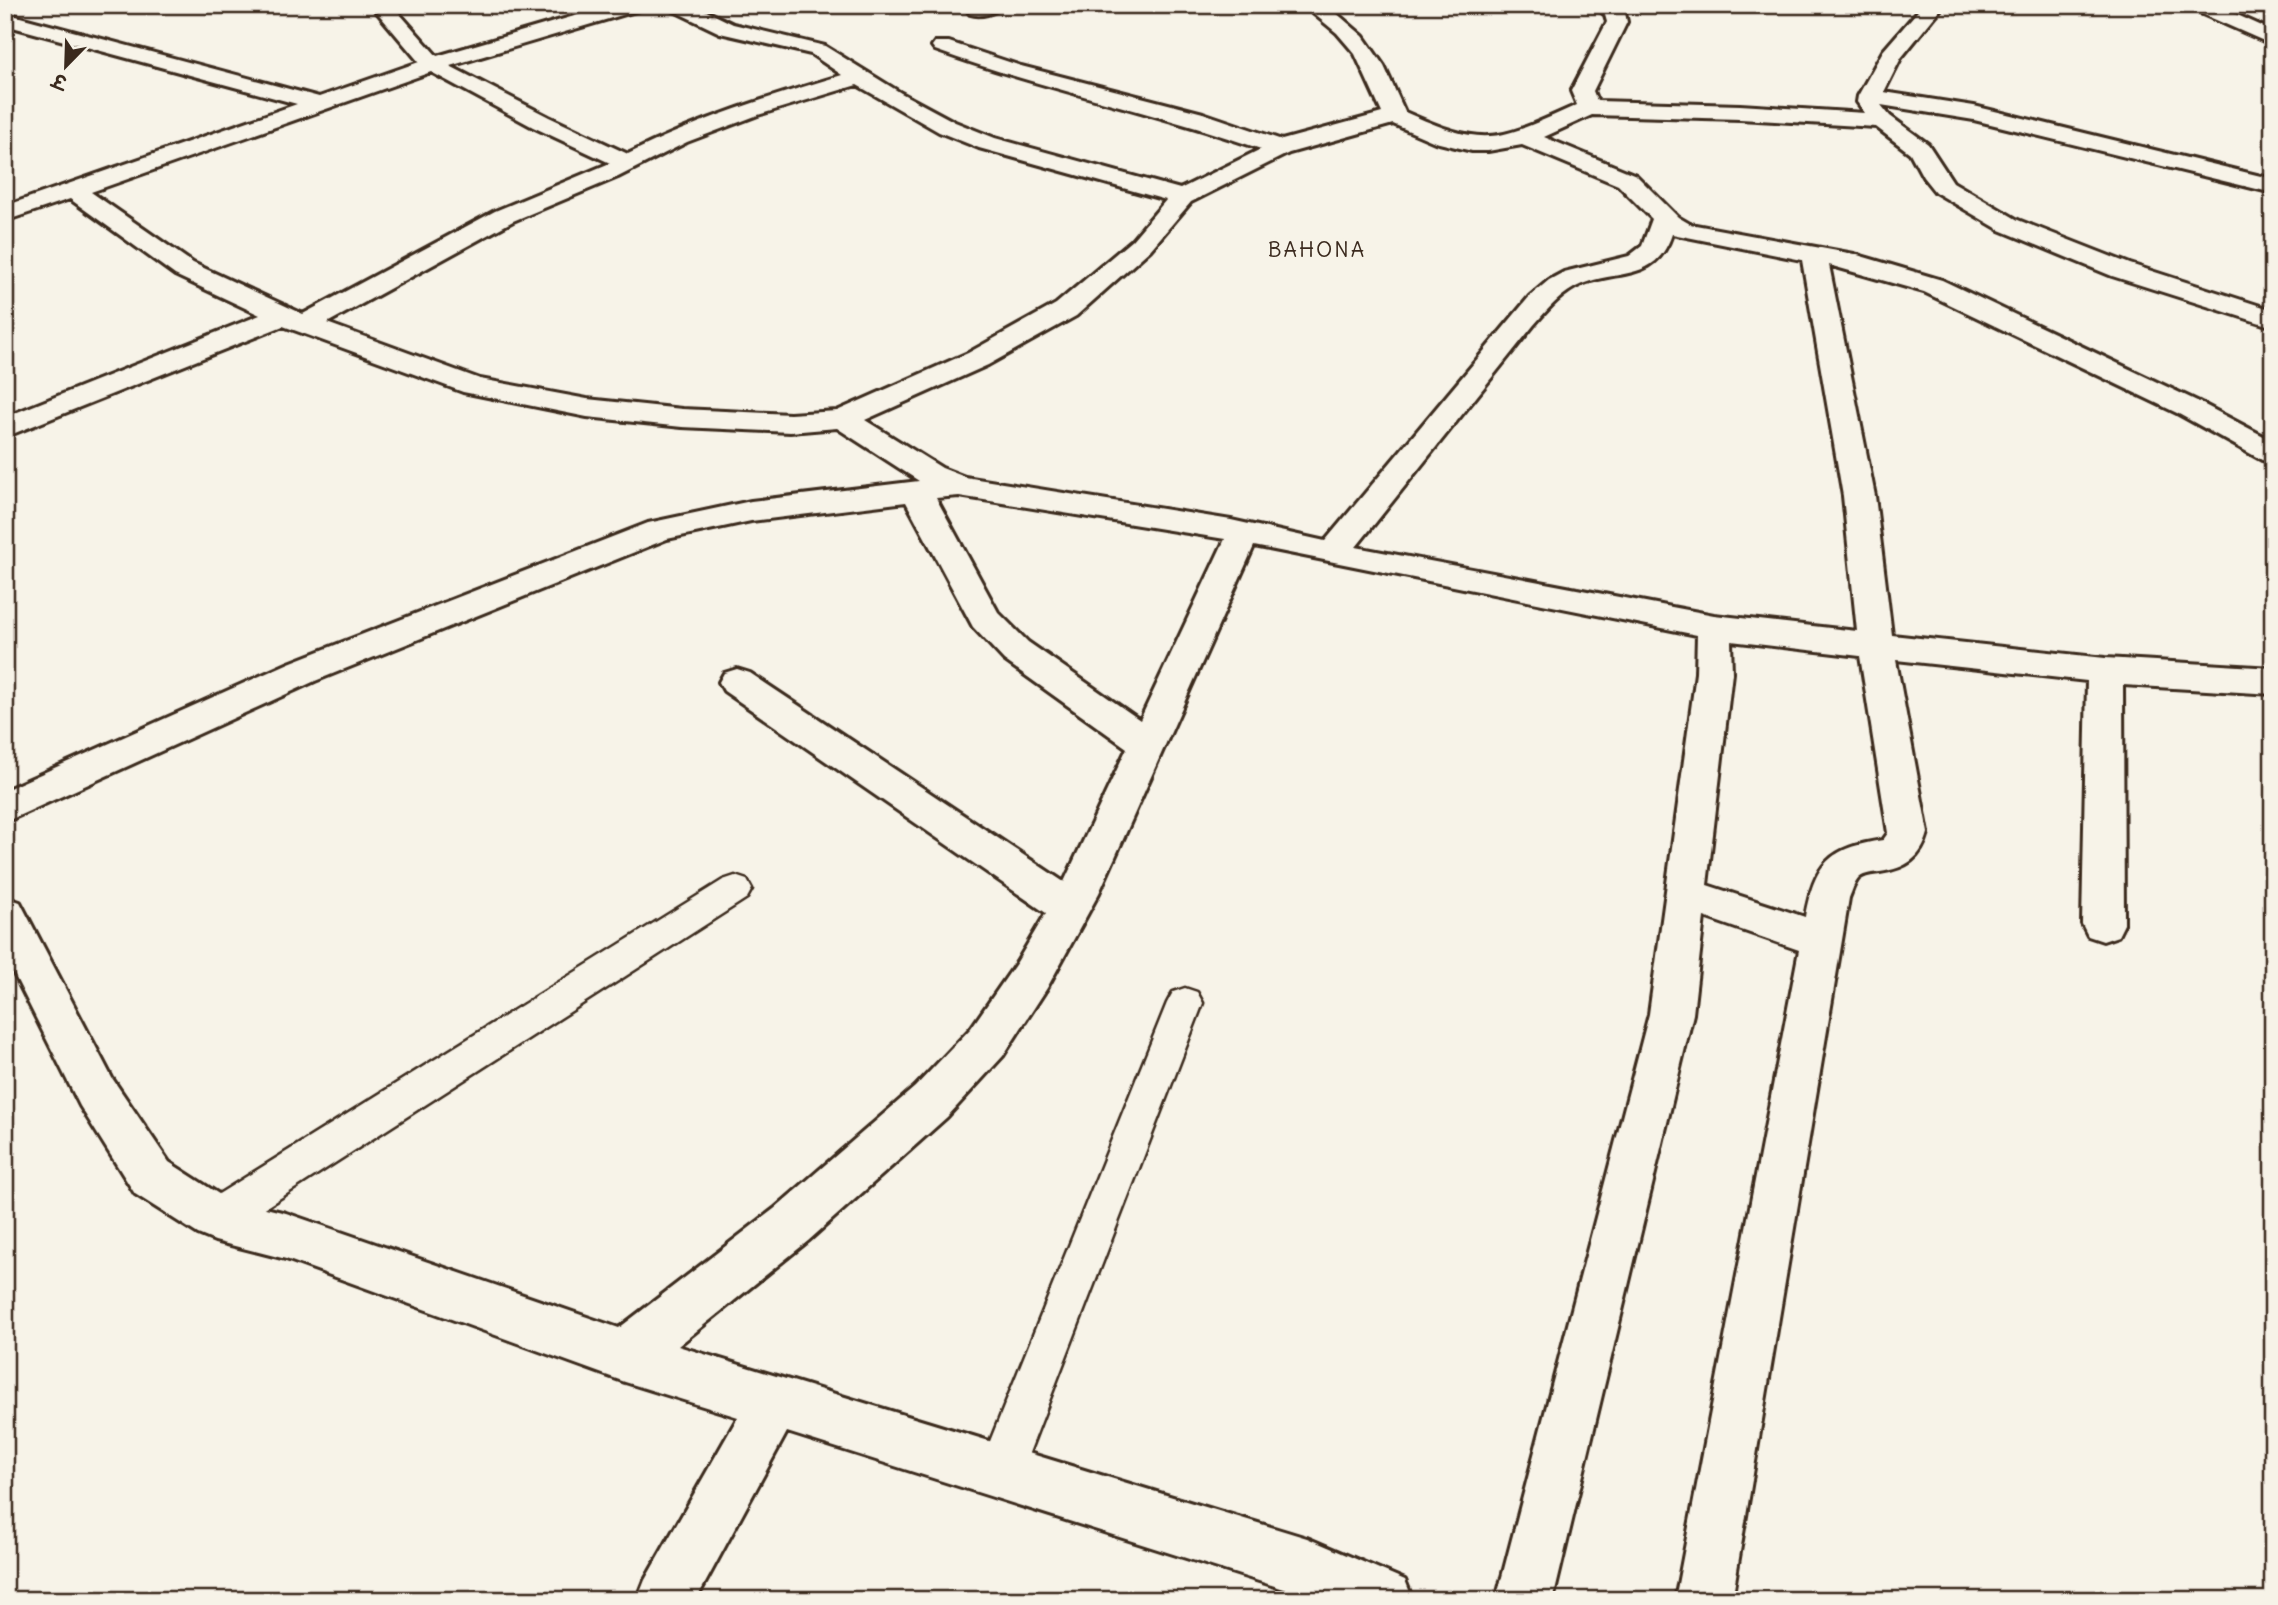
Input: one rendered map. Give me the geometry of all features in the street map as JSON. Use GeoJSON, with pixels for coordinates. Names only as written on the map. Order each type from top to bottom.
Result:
{"type":"FeatureCollection","features":[{"type":"Feature","properties":{"kind":"street"},"geometry":{"type":"LineString","coordinates":[[381,5],[433,65],[541,122],[629,163]]}},
{"type":"Feature","properties":{"kind":"street"},"geometry":{"type":"LineString","coordinates":[[5,214],[317,103],[433,65],[635,5]]}},
{"type":"Feature","properties":{"kind":"street"},"geometry":{"type":"LineString","coordinates":[[677,5],[727,29],[818,50],[859,77],[947,127],[987,143],[1182,197]]}},
{"type":"Feature","properties":{"kind":"street"},"geometry":{"type":"LineString","coordinates":[[1313,5],[1338,20],[1358,40],[1372,61],[1395,116]]}},
{"type":"Feature","properties":{"kind":"street"},"geometry":{"type":"LineString","coordinates":[[1589,108],[1582,91],[1617,22],[1615,13],[1604,5]]}},
{"type":"Feature","properties":{"kind":"street"},"geometry":{"type":"LineString","coordinates":[[1934,5],[1891,56],[1869,96],[1868,103],[1882,121],[1920,149],[1935,177],[1944,187],[2010,225],[2121,270],[2273,319]]}},
{"type":"Feature","properties":{"kind":"street"},"geometry":{"type":"LineString","coordinates":[[2198,5],[2273,39]]}},
{"type":"Feature","properties":{"kind":"street"},"geometry":{"type":"LineString","coordinates":[[529,14],[544,32]]}},
{"type":"Feature","properties":{"kind":"street"},"geometry":{"type":"LineString","coordinates":[[5,19],[317,103]]}},
{"type":"Feature","properties":{"kind":"street"},"geometry":{"type":"LineString","coordinates":[[942,46],[1013,71],[1195,118],[1281,149]]}},
{"type":"Feature","properties":{"kind":"street"},"geometry":{"type":"LineString","coordinates":[[5,428],[295,320],[504,216],[629,163],[679,137],[750,110],[859,77]]}},
{"type":"Feature","properties":{"kind":"street"},"geometry":{"type":"LineString","coordinates":[[1869,96],[1974,113],[2273,186]]}},
{"type":"Feature","properties":{"kind":"street"},"geometry":{"type":"LineString","coordinates":[[74,191],[184,269],[295,320],[473,386],[587,408],[682,418],[790,423],[843,419],[978,359],[1066,310],[1141,245],[1182,197],[1281,149],[1395,116],[1463,144],[1481,146],[1500,144],[1524,136],[1589,108],[1740,112],[1882,121]]}},
{"type":"Feature","properties":{"kind":"street"},"geometry":{"type":"LineString","coordinates":[[1524,136],[1627,180],[1665,218],[1683,230],[1865,265],[1933,286],[2187,407],[2273,453]]}},
{"type":"Feature","properties":{"kind":"street"},"geometry":{"type":"LineString","coordinates":[[1333,553],[1553,288],[1584,274],[1629,267],[1644,259],[1653,251],[1665,218]]}},
{"type":"Feature","properties":{"kind":"street"},"geometry":{"type":"LineString","coordinates":[[1703,1600],[1829,898],[1842,870],[1851,863],[1889,855],[1907,844],[1908,833],[1875,646],[1859,496],[1814,255]]}},
{"type":"Feature","properties":{"kind":"street"},"geometry":{"type":"LineString","coordinates":[[843,419],[931,475],[959,486],[1244,533],[1333,553],[1714,627],[2105,671],[2273,681]]}},
{"type":"Feature","properties":{"kind":"street"},"geometry":{"type":"LineString","coordinates":[[5,807],[302,672],[659,530],[751,510],[959,486]]}},
{"type":"Feature","properties":{"kind":"street"},"geometry":{"type":"LineString","coordinates":[[916,491],[985,619],[1016,651],[1147,744]]}},
{"type":"Feature","properties":{"kind":"street"},"geometry":{"type":"LineString","coordinates":[[625,1356],[791,1225],[931,1102],[987,1042],[1032,975],[1070,908],[1244,533]]}},
{"type":"Feature","properties":{"kind":"street"},"geometry":{"type":"LineString","coordinates":[[1524,1600],[1671,1014],[1714,673],[1714,627]]}},
{"type":"Feature","properties":{"kind":"street"},"geometry":{"type":"LineString","coordinates":[[2104,924],[2105,671]]}},
{"type":"Feature","properties":{"kind":"street"},"geometry":{"type":"LineString","coordinates":[[737,681],[1070,908]]}},
{"type":"Feature","properties":{"kind":"street"},"geometry":{"type":"LineString","coordinates":[[1687,895],[1821,940]]}},
{"type":"Feature","properties":{"kind":"street"},"geometry":{"type":"LineString","coordinates":[[5,914],[96,1092],[152,1178],[215,1218],[286,1236],[625,1356],[1307,1566],[1385,1600]]}},
{"type":"Feature","properties":{"kind":"street"},"geometry":{"type":"LineString","coordinates":[[665,1600],[775,1402]]}},
{"type":"Feature","properties":{"kind":"lane"},"geometry":{"type":"LineString","coordinates":[[215,1218],[735,889]]}},
{"type":"Feature","properties":{"kind":"lane"},"geometry":{"type":"LineString","coordinates":[[1000,1471],[1185,1003]]}},
{"type":"Feature","properties":{"kind":"district","name":"BAHONA"},"geometry":{"type":"Point","coordinates":[1317,249]}}]}
